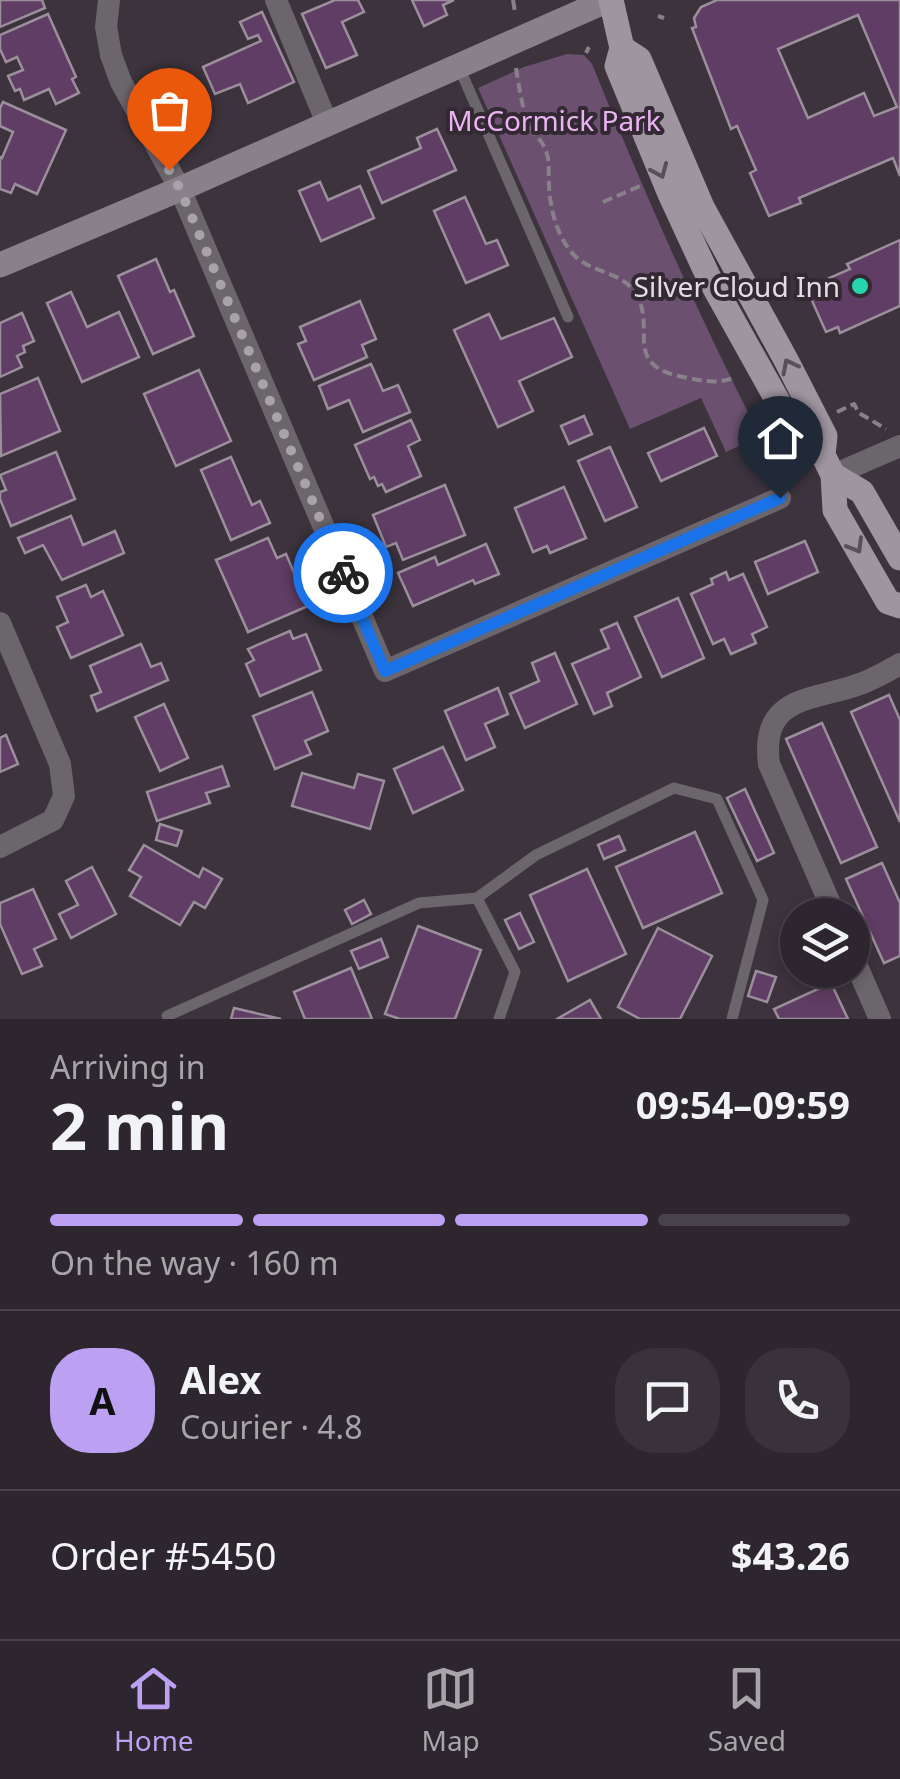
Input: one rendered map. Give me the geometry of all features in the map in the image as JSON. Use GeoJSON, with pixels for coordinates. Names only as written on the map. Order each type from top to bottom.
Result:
{"type":"FeatureCollection","features":[{"type":"Feature","properties":{"kind":"main road"},"geometry":{"type":"LineString","coordinates":[[0,265],[610,0],[622,48],[617,66],[708,276],[804,448],[862,492],[900,558]]}},
{"type":"Feature","properties":{"kind":"main road"},"geometry":{"type":"LineString","coordinates":[[828,465],[836,510],[888,602],[900,606]]}},
{"type":"Feature","properties":{"kind":"street"},"geometry":{"type":"LineString","coordinates":[[109,0],[106,27],[121,82],[180,189],[385,671],[780,498]]}},
{"type":"Feature","properties":{"kind":"street"},"geometry":{"type":"LineString","coordinates":[[276,0],[327,123]]}},
{"type":"Feature","properties":{"kind":"street"},"geometry":{"type":"LineString","coordinates":[[828,465],[892,437]]}},
{"type":"Feature","properties":{"kind":"street"},"geometry":{"type":"LineString","coordinates":[[0,623],[60,764],[64,796],[53,820],[0,847]]}},
{"type":"Feature","properties":{"kind":"street"},"geometry":{"type":"LineString","coordinates":[[828,898],[770,764],[767,746],[771,729],[779,714],[794,704],[857,685],[900,664]]}},
{"type":"Feature","properties":{"kind":"street"},"geometry":{"type":"LineString","coordinates":[[866,988],[880,1019]]}},
{"type":"Feature","properties":{"kind":"lane"},"geometry":{"type":"LineString","coordinates":[[459,67],[568,316]]}},
{"type":"Feature","properties":{"kind":"lane"},"geometry":{"type":"LineString","coordinates":[[169,1019],[168,1016],[419,903],[476,898],[536,855],[674,788],[718,799],[762,900],[732,1019]]}},
{"type":"Feature","properties":{"kind":"lane"},"geometry":{"type":"LineString","coordinates":[[476,898],[515,972],[499,1019]]}},
{"type":"Feature","properties":{"kind":"path"},"geometry":{"type":"LineString","coordinates":[[512,0],[515,12]]}},
{"type":"Feature","properties":{"kind":"path"},"geometry":{"type":"LineString","coordinates":[[516,68],[530,125],[550,161],[552,212],[572,253],[584,264],[617,276],[631,286],[639,298],[645,351],[652,364],[668,375],[723,382],[734,378]]}},
{"type":"Feature","properties":{"kind":"path"},"geometry":{"type":"LineString","coordinates":[[603,202],[643,185]]}},
{"type":"Feature","properties":{"kind":"path"},"geometry":{"type":"LineString","coordinates":[[838,412],[854,404],[858,414],[892,437]]}},
{"type":"Feature","properties":{"kind":"green space","name":"McCormick Park"},"geometry":{"type":"Polygon","coordinates":[[[567,54],[584,55],[592,64],[672,252],[760,436],[726,452],[701,398],[630,429],[478,88],[524,67],[567,54]]]}},
{"type":"Feature","properties":{"kind":"building"},"geometry":{"type":"Polygon","coordinates":[[[0,0],[42,0],[45,8],[0,27],[0,0]]]}},
{"type":"Feature","properties":{"kind":"building"},"geometry":{"type":"Polygon","coordinates":[[[335,0],[358,0],[364,12],[342,22],[357,55],[326,68],[302,14],[335,0]]]}},
{"type":"Feature","properties":{"kind":"building"},"geometry":{"type":"Polygon","coordinates":[[[412,0],[454,0],[443,5],[447,15],[424,26],[412,0]]]}},
{"type":"Feature","properties":{"kind":"building"},"geometry":{"type":"Polygon","coordinates":[[[717,0],[900,0],[900,176],[893,158],[799,198],[801,203],[769,216],[750,173],[756,170],[737,126],[731,129],[692,28],[696,27],[694,18],[701,7],[717,0]],[[858,15],[778,49],[808,118],[864,93],[874,116],[897,107],[858,15]]]}},
{"type":"Feature","properties":{"kind":"building"},"geometry":{"type":"Polygon","coordinates":[[[262,12],[294,82],[248,103],[240,84],[215,94],[203,67],[261,41],[258,35],[248,39],[240,22],[262,12]]]}},
{"type":"Feature","properties":{"kind":"building"},"geometry":{"type":"Polygon","coordinates":[[[48,14],[76,77],[72,79],[79,93],[56,104],[49,89],[24,100],[8,76],[23,70],[17,57],[6,62],[0,49],[0,35],[48,14]]]}},
{"type":"Feature","properties":{"kind":"building"},"geometry":{"type":"Polygon","coordinates":[[[3,102],[66,130],[37,194],[15,184],[11,193],[0,189],[0,157],[13,132],[0,126],[3,102]]]}},
{"type":"Feature","properties":{"kind":"building"},"geometry":{"type":"Polygon","coordinates":[[[437,129],[456,170],[382,203],[368,171],[421,148],[417,138],[437,129]]]}},
{"type":"Feature","properties":{"kind":"building"},"geometry":{"type":"Polygon","coordinates":[[[320,182],[328,200],[360,186],[374,218],[321,241],[299,191],[320,182]]]}},
{"type":"Feature","properties":{"kind":"building"},"geometry":{"type":"Polygon","coordinates":[[[465,197],[486,244],[497,240],[508,265],[466,283],[434,211],[465,197]]]}},
{"type":"Feature","properties":{"kind":"building","name":"Silver Cloud Inn"},"geometry":{"type":"Polygon","coordinates":[[[900,240],[900,306],[840,333],[838,327],[826,332],[809,294],[821,289],[818,283],[850,269],[847,264],[900,240]]]}},
{"type":"Feature","properties":{"kind":"building"},"geometry":{"type":"Polygon","coordinates":[[[156,259],[194,336],[153,354],[118,276],[156,259]]]}},
{"type":"Feature","properties":{"kind":"building"},"geometry":{"type":"Polygon","coordinates":[[[71,292],[87,327],[119,312],[139,357],[82,382],[47,303],[71,292]]]}},
{"type":"Feature","properties":{"kind":"building"},"geometry":{"type":"Polygon","coordinates":[[[360,301],[376,339],[362,345],[367,357],[314,380],[298,344],[306,341],[300,327],[360,301]]]}},
{"type":"Feature","properties":{"kind":"building"},"geometry":{"type":"Polygon","coordinates":[[[22,313],[34,341],[23,346],[25,352],[17,356],[22,367],[0,377],[0,323],[22,313]]]}},
{"type":"Feature","properties":{"kind":"building"},"geometry":{"type":"Polygon","coordinates":[[[489,314],[501,339],[554,318],[572,357],[519,381],[533,411],[498,427],[454,330],[489,314]]]}},
{"type":"Feature","properties":{"kind":"building"},"geometry":{"type":"Polygon","coordinates":[[[371,364],[383,391],[398,385],[410,412],[363,432],[349,400],[328,409],[319,386],[371,364]]]}},
{"type":"Feature","properties":{"kind":"building"},"geometry":{"type":"Polygon","coordinates":[[[199,370],[231,441],[176,466],[144,394],[199,370]]]}},
{"type":"Feature","properties":{"kind":"building"},"geometry":{"type":"Polygon","coordinates":[[[38,378],[60,431],[1,456],[0,394],[38,378]]]}},
{"type":"Feature","properties":{"kind":"building"},"geometry":{"type":"Polygon","coordinates":[[[584,416],[592,434],[569,444],[561,426],[584,416]]]}},
{"type":"Feature","properties":{"kind":"building"},"geometry":{"type":"Polygon","coordinates":[[[411,420],[420,440],[408,446],[421,476],[386,492],[374,477],[370,479],[355,445],[411,420]]]}},
{"type":"Feature","properties":{"kind":"building"},"geometry":{"type":"Polygon","coordinates":[[[704,428],[717,456],[661,481],[648,453],[704,428]]]}},
{"type":"Feature","properties":{"kind":"building"},"geometry":{"type":"Polygon","coordinates":[[[610,447],[637,507],[605,521],[578,461],[610,447]]]}},
{"type":"Feature","properties":{"kind":"building"},"geometry":{"type":"Polygon","coordinates":[[[56,452],[75,499],[11,526],[0,499],[0,492],[6,490],[0,475],[56,452]]]}},
{"type":"Feature","properties":{"kind":"building"},"geometry":{"type":"Polygon","coordinates":[[[231,457],[252,505],[260,501],[270,523],[231,540],[201,470],[231,457]]]}},
{"type":"Feature","properties":{"kind":"building"},"geometry":{"type":"Polygon","coordinates":[[[445,485],[465,535],[403,560],[396,543],[386,547],[373,515],[445,485]]]}},
{"type":"Feature","properties":{"kind":"building"},"geometry":{"type":"Polygon","coordinates":[[[564,487],[586,538],[550,553],[547,546],[533,552],[515,508],[564,487]]]}},
{"type":"Feature","properties":{"kind":"building"},"geometry":{"type":"Polygon","coordinates":[[[71,516],[83,545],[115,531],[124,553],[62,580],[43,545],[25,553],[18,538],[71,516]]]}},
{"type":"Feature","properties":{"kind":"building"},"geometry":{"type":"Polygon","coordinates":[[[268,538],[277,558],[286,554],[308,606],[248,632],[216,560],[268,538]]]}},
{"type":"Feature","properties":{"kind":"building"},"geometry":{"type":"Polygon","coordinates":[[[805,541],[818,572],[768,594],[755,562],[805,541]]]}},
{"type":"Feature","properties":{"kind":"building"},"geometry":{"type":"Polygon","coordinates":[[[486,544],[499,574],[475,584],[473,580],[413,606],[398,573],[435,557],[438,565],[486,544]]]}},
{"type":"Feature","properties":{"kind":"building"},"geometry":{"type":"Polygon","coordinates":[[[726,572],[729,580],[743,574],[767,627],[752,634],[756,643],[731,654],[724,639],[713,644],[691,594],[713,584],[711,579],[726,572]]]}},
{"type":"Feature","properties":{"kind":"building"},"geometry":{"type":"Polygon","coordinates":[[[86,585],[91,597],[103,591],[123,635],[71,658],[57,627],[68,622],[57,597],[86,585]]]}},
{"type":"Feature","properties":{"kind":"building"},"geometry":{"type":"Polygon","coordinates":[[[678,598],[704,658],[662,677],[635,617],[678,598]]]}},
{"type":"Feature","properties":{"kind":"building"},"geometry":{"type":"Polygon","coordinates":[[[617,623],[641,677],[607,693],[612,706],[594,714],[572,664],[609,648],[601,630],[617,623]]]}},
{"type":"Feature","properties":{"kind":"building"},"geometry":{"type":"Polygon","coordinates":[[[290,631],[293,639],[306,634],[321,670],[260,696],[246,664],[254,660],[248,649],[290,631]]]}},
{"type":"Feature","properties":{"kind":"building"},"geometry":{"type":"Polygon","coordinates":[[[141,644],[151,667],[161,663],[168,680],[97,711],[91,696],[101,692],[90,666],[141,644]]]}},
{"type":"Feature","properties":{"kind":"building"},"geometry":{"type":"Polygon","coordinates":[[[555,653],[577,704],[525,728],[510,694],[539,681],[532,663],[555,653]]]}},
{"type":"Feature","properties":{"kind":"building"},"geometry":{"type":"Polygon","coordinates":[[[498,688],[508,714],[485,724],[495,747],[466,760],[445,711],[498,688]]]}},
{"type":"Feature","properties":{"kind":"building"},"geometry":{"type":"Polygon","coordinates":[[[312,692],[328,731],[305,741],[311,754],[275,769],[253,716],[312,692]]]}},
{"type":"Feature","properties":{"kind":"building"},"geometry":{"type":"Polygon","coordinates":[[[889,695],[900,720],[900,822],[851,712],[889,695]]]}},
{"type":"Feature","properties":{"kind":"building"},"geometry":{"type":"Polygon","coordinates":[[[164,704],[188,758],[160,771],[135,717],[164,704]]]}},
{"type":"Feature","properties":{"kind":"building"},"geometry":{"type":"Polygon","coordinates":[[[822,723],[877,847],[841,863],[786,739],[822,723]]]}},
{"type":"Feature","properties":{"kind":"building"},"geometry":{"type":"Polygon","coordinates":[[[6,735],[18,764],[0,772],[0,738],[6,735]]]}},
{"type":"Feature","properties":{"kind":"building"},"geometry":{"type":"Polygon","coordinates":[[[443,747],[463,790],[413,813],[394,769],[443,747]]]}},
{"type":"Feature","properties":{"kind":"building"},"geometry":{"type":"Polygon","coordinates":[[[222,766],[229,786],[206,793],[210,803],[157,821],[147,792],[222,766]]]}},
{"type":"Feature","properties":{"kind":"building"},"geometry":{"type":"Polygon","coordinates":[[[302,773],[354,788],[358,774],[384,781],[370,829],[292,806],[302,773]]]}},
{"type":"Feature","properties":{"kind":"building"},"geometry":{"type":"Polygon","coordinates":[[[745,789],[774,853],[757,861],[727,798],[745,789]]]}},
{"type":"Feature","properties":{"kind":"building"},"geometry":{"type":"Polygon","coordinates":[[[160,824],[182,831],[177,846],[156,840],[160,824]]]}},
{"type":"Feature","properties":{"kind":"building"},"geometry":{"type":"Polygon","coordinates":[[[695,832],[722,893],[643,928],[616,867],[695,832]]]}},
{"type":"Feature","properties":{"kind":"building"},"geometry":{"type":"Polygon","coordinates":[[[619,836],[625,850],[604,859],[598,845],[619,836]]]}},
{"type":"Feature","properties":{"kind":"building"},"geometry":{"type":"Polygon","coordinates":[[[144,845],[199,877],[203,868],[222,879],[205,908],[194,902],[180,925],[130,896],[141,877],[129,870],[144,845]]]}},
{"type":"Feature","properties":{"kind":"building"},"geometry":{"type":"Polygon","coordinates":[[[882,863],[900,903],[900,956],[884,963],[870,932],[870,898],[855,898],[846,879],[882,863]]]}},
{"type":"Feature","properties":{"kind":"building"},"geometry":{"type":"Polygon","coordinates":[[[92,867],[116,914],[71,938],[59,914],[78,905],[66,881],[92,867]]]}},
{"type":"Feature","properties":{"kind":"building"},"geometry":{"type":"Polygon","coordinates":[[[587,869],[626,954],[568,981],[530,895],[587,869]]]}},
{"type":"Feature","properties":{"kind":"building"},"geometry":{"type":"Polygon","coordinates":[[[33,889],[56,939],[34,949],[42,966],[22,974],[0,924],[0,903],[33,889]]]}},
{"type":"Feature","properties":{"kind":"building"},"geometry":{"type":"Polygon","coordinates":[[[364,900],[371,914],[352,924],[345,910],[364,900]]]}},
{"type":"Feature","properties":{"kind":"building"},"geometry":{"type":"Polygon","coordinates":[[[520,913],[534,942],[519,949],[505,920],[520,913]]]}},
{"type":"Feature","properties":{"kind":"building"},"geometry":{"type":"Polygon","coordinates":[[[418,926],[481,950],[455,1019],[400,1019],[385,1014],[418,926]]]}},
{"type":"Feature","properties":{"kind":"building"},"geometry":{"type":"Polygon","coordinates":[[[658,928],[712,956],[680,1019],[640,1019],[618,1007],[658,928]]]}},
{"type":"Feature","properties":{"kind":"building"},"geometry":{"type":"Polygon","coordinates":[[[381,939],[388,957],[359,969],[351,951],[381,939]]]}},
{"type":"Feature","properties":{"kind":"building"},"geometry":{"type":"Polygon","coordinates":[[[351,968],[372,1019],[305,1019],[294,992],[351,968]]]}},
{"type":"Feature","properties":{"kind":"building"},"geometry":{"type":"Polygon","coordinates":[[[756,971],[776,977],[767,1002],[748,996],[756,971]]]}},
{"type":"Feature","properties":{"kind":"building"},"geometry":{"type":"Polygon","coordinates":[[[820,988],[833,988],[848,1019],[779,1019],[774,1009],[820,988]]]}},
{"type":"Feature","properties":{"kind":"building"},"geometry":{"type":"Polygon","coordinates":[[[590,1000],[601,1019],[557,1019],[590,1000]]]}},
{"type":"Feature","properties":{"kind":"building"},"geometry":{"type":"Polygon","coordinates":[[[234,1008],[281,1019],[231,1019],[234,1008]]]}},
{"type":"Feature","properties":{"kind":"way so far"},"geometry":{"type":"LineString","coordinates":[[169,170],[343,573]]}},
{"type":"Feature","properties":{"kind":"place","name":"Silver Cloud Inn"},"geometry":{"type":"Point","coordinates":[860,286]}},
{"type":"Feature","properties":{"kind":"route"},"geometry":{"type":"LineString","coordinates":[[343,573],[385,671],[780,498]]}}]}
